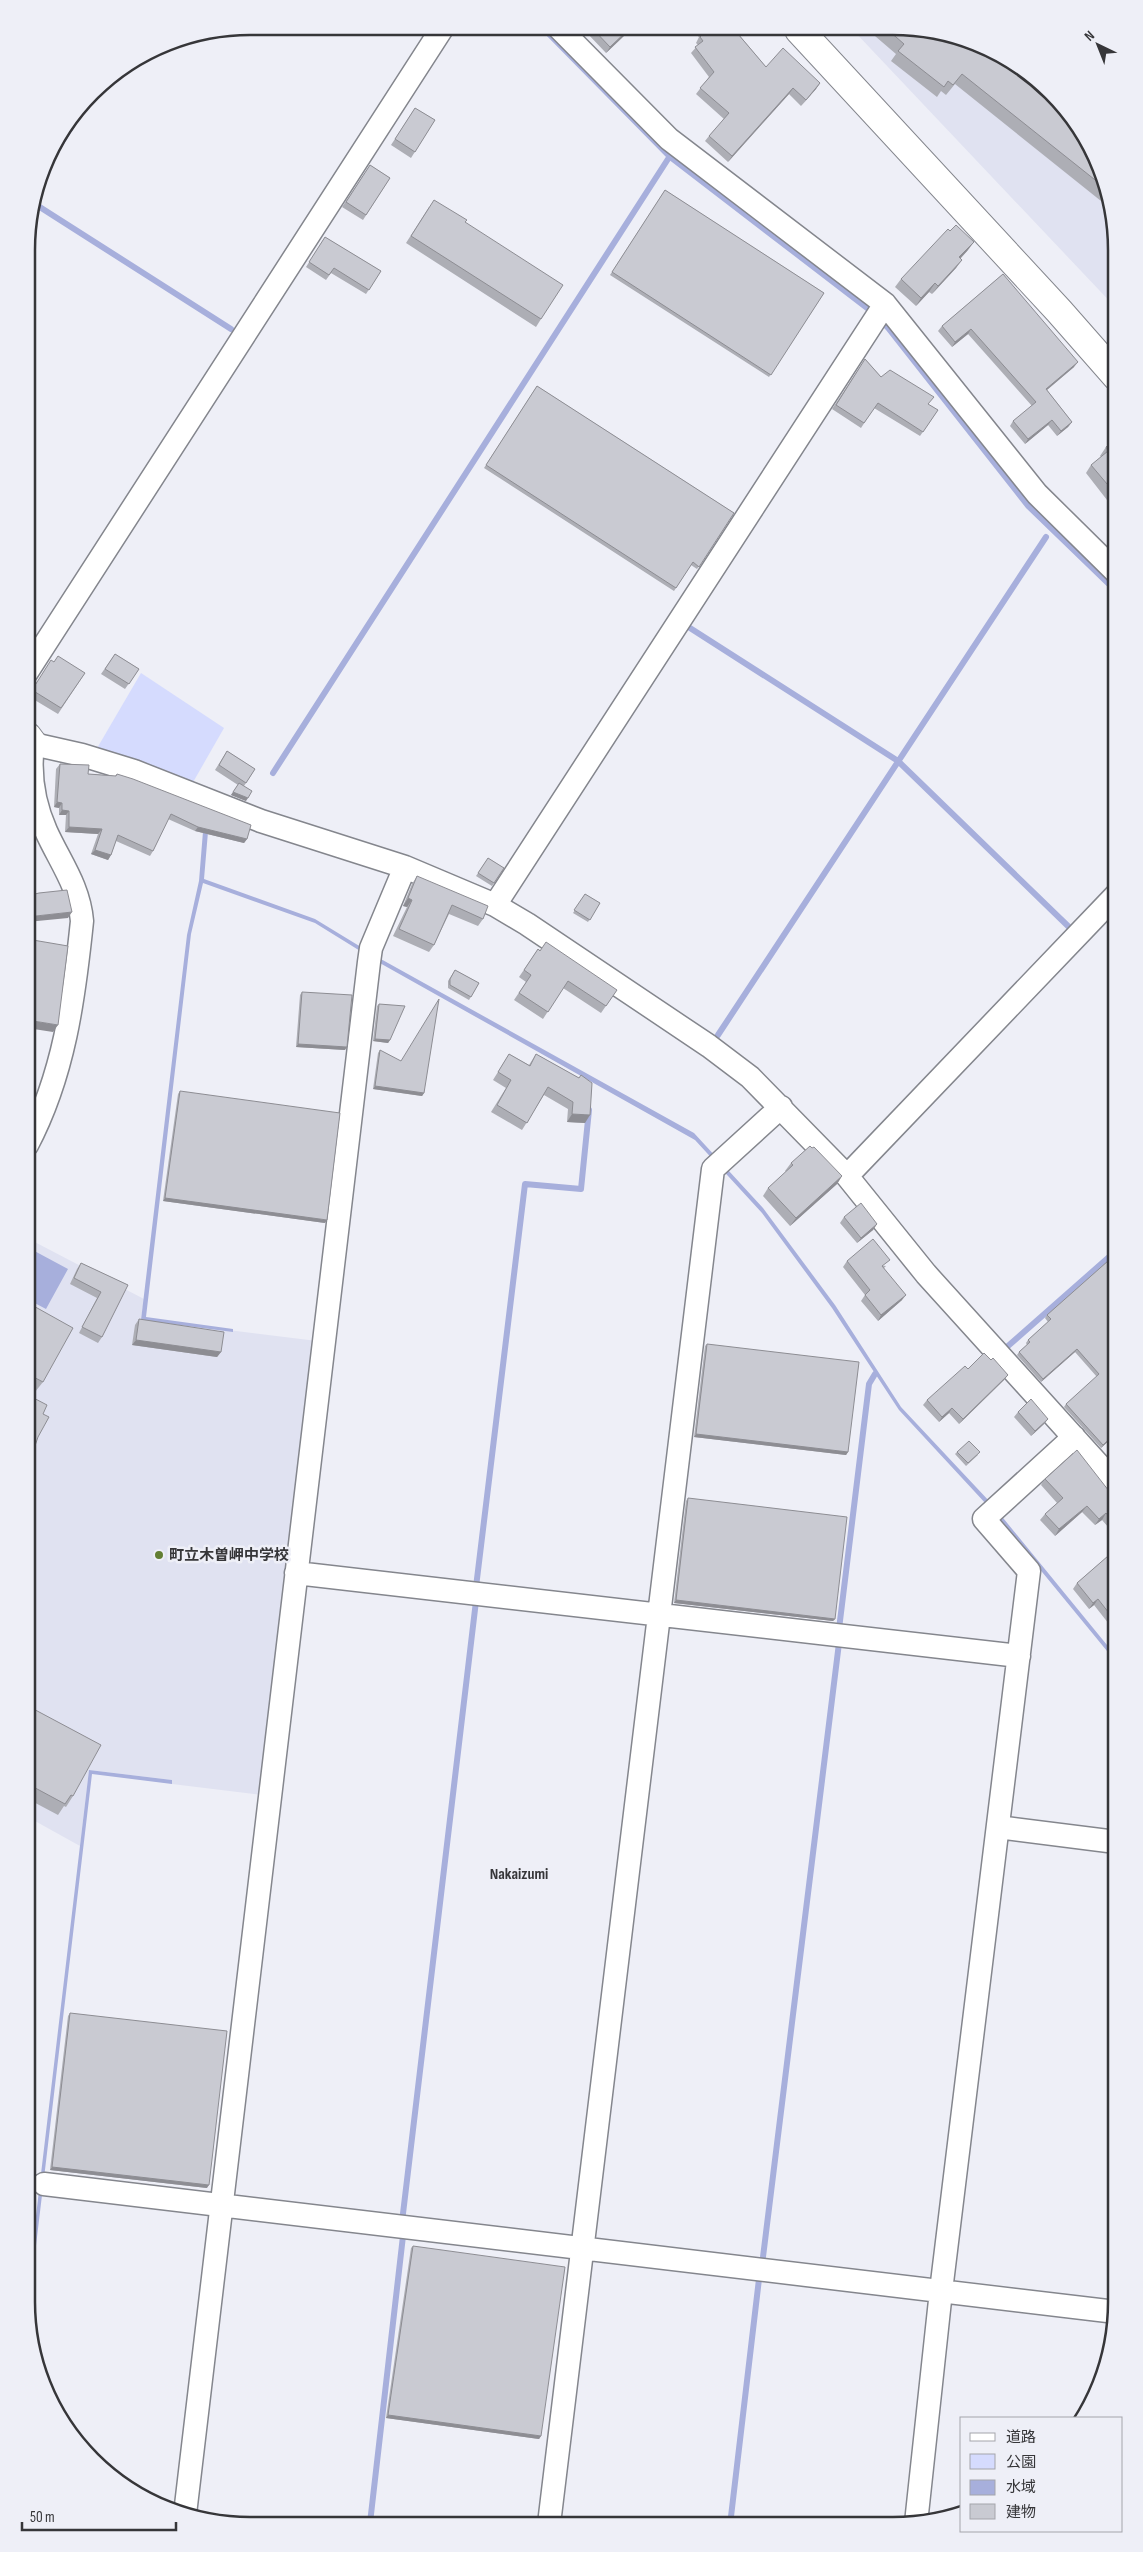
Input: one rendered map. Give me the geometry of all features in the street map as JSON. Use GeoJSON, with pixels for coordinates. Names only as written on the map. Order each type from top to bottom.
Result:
{"type":"FeatureCollection","features":[{"type":"Feature","properties":{"kind":"street"},"geometry":{"type":"LineString","coordinates":[[35,660],[438,35]]}},
{"type":"Feature","properties":{"kind":"street"},"geometry":{"type":"LineString","coordinates":[[566,35],[669,139],[880,313],[1037,494],[1108,564]]}},
{"type":"Feature","properties":{"kind":"street"},"geometry":{"type":"LineString","coordinates":[[804,35],[1052,303],[1108,367]]}},
{"type":"Feature","properties":{"kind":"street"},"geometry":{"type":"LineString","coordinates":[[495,905],[880,313]]}},
{"type":"Feature","properties":{"kind":"street"},"geometry":{"type":"LineString","coordinates":[[35,741],[134,771],[261,821],[405,867],[495,905],[528,924],[709,1046],[750,1077],[847,1176],[926,1274],[1108,1475]]}},
{"type":"Feature","properties":{"kind":"street"},"geometry":{"type":"LineString","coordinates":[[35,797],[40,816],[74,882],[81,905],[82,921],[69,1027],[62,1060],[35,1124]]}},
{"type":"Feature","properties":{"kind":"street"},"geometry":{"type":"LineString","coordinates":[[186,2507],[370,955],[405,867]]}},
{"type":"Feature","properties":{"kind":"street"},"geometry":{"type":"LineString","coordinates":[[847,1176],[1108,903]]}},
{"type":"Feature","properties":{"kind":"street"},"geometry":{"type":"LineString","coordinates":[[549,2517],[658,1615],[719,1163],[781,1107]]}},
{"type":"Feature","properties":{"kind":"street"},"geometry":{"type":"LineString","coordinates":[[917,2516],[941,2291],[1029,1571],[984,1519],[1074,1438]]}},
{"type":"Feature","properties":{"kind":"street"},"geometry":{"type":"LineString","coordinates":[[296,1573],[1019,1656]]}},
{"type":"Feature","properties":{"kind":"street"},"geometry":{"type":"LineString","coordinates":[[998,1827],[1108,1841]]}},
{"type":"Feature","properties":{"kind":"street"},"geometry":{"type":"LineString","coordinates":[[44,2184],[580,2250],[1108,2311]]}},
{"type":"Feature","properties":{"kind":"shaded area"},"geometry":{"type":"Polygon","coordinates":[[[858,35],[907,35],[950,42],[1097,181],[1104,208],[1108,236],[1108,299],[858,35]]]}},
{"type":"Feature","properties":{"kind":"shaded area","name":"町立木曽岬中学校"},"geometry":{"type":"Polygon","coordinates":[[[35,1242],[144,1299],[141,1319],[317,1341],[262,1795],[172,1784],[172,1780],[89,1770],[80,1846],[35,1821],[35,1242]]]}},
{"type":"Feature","properties":{"kind":"green space"},"geometry":{"type":"Polygon","coordinates":[[[141,673],[224,728],[192,784],[96,750],[141,673]]]}},
{"type":"Feature","properties":{"kind":"water"},"geometry":{"type":"Polygon","coordinates":[[[546,35],[554,35],[670,153],[869,305],[890,326],[1029,502],[1108,578],[1108,587],[1026,508],[886,330],[870,314],[668,159],[546,35]]]}},
{"type":"Feature","properties":{"kind":"water"},"geometry":{"type":"Polygon","coordinates":[[[204,819],[209,820],[204,879],[315,919],[379,958],[694,1133],[763,1208],[835,1305],[901,1407],[990,1502],[1108,1646],[1108,1652],[987,1505],[899,1410],[832,1308],[762,1213],[695,1140],[378,962],[315,923],[203,883],[191,934],[146,1317],[233,1329],[233,1332],[141,1320],[187,935],[199,881],[204,819]]]}},
{"type":"Feature","properties":{"kind":"water"},"geometry":{"type":"Polygon","coordinates":[[[35,1251],[68,1269],[46,1309],[35,1303],[35,1251]]]}},
{"type":"Feature","properties":{"kind":"water"},"geometry":{"type":"Polygon","coordinates":[[[89,1770],[172,1780],[172,1784],[92,1774],[35,2254],[35,2224],[89,1770]]]}},
{"type":"Feature","properties":{"kind":"building"},"geometry":{"type":"Polygon","coordinates":[[[599,35],[623,35],[610,47],[599,35]]]}},
{"type":"Feature","properties":{"kind":"building"},"geometry":{"type":"Polygon","coordinates":[[[702,35],[739,35],[766,67],[783,48],[820,83],[806,100],[793,88],[732,156],[709,136],[729,113],[700,88],[714,72],[695,47],[703,41],[700,37],[702,35]]]}},
{"type":"Feature","properties":{"kind":"building"},"geometry":{"type":"Polygon","coordinates":[[[894,35],[907,35],[949,42],[976,51],[1013,71],[1035,88],[1064,119],[1086,155],[1097,182],[962,74],[953,85],[948,81],[944,87],[898,51],[904,44],[894,35]]]}},
{"type":"Feature","properties":{"kind":"building"},"geometry":{"type":"Polygon","coordinates":[[[415,108],[435,120],[415,152],[395,139],[415,108]]]}},
{"type":"Feature","properties":{"kind":"building"},"geometry":{"type":"Polygon","coordinates":[[[370,165],[390,178],[366,215],[346,202],[370,165]]]}},
{"type":"Feature","properties":{"kind":"building"},"geometry":{"type":"Polygon","coordinates":[[[665,190],[824,293],[771,375],[612,272],[665,190]]]}},
{"type":"Feature","properties":{"kind":"building"},"geometry":{"type":"Polygon","coordinates":[[[434,200],[563,285],[541,319],[411,236],[434,200]]]}},
{"type":"Feature","properties":{"kind":"building"},"geometry":{"type":"Polygon","coordinates":[[[956,225],[974,242],[959,257],[962,260],[938,286],[935,283],[921,298],[901,279],[948,229],[950,231],[956,225]]]}},
{"type":"Feature","properties":{"kind":"building"},"geometry":{"type":"Polygon","coordinates":[[[325,237],[381,271],[369,290],[334,268],[329,275],[309,262],[325,237]]]}},
{"type":"Feature","properties":{"kind":"building"},"geometry":{"type":"Polygon","coordinates":[[[1003,274],[1078,362],[1046,389],[1072,422],[1061,431],[1052,420],[1028,439],[1013,421],[1036,402],[971,329],[955,342],[942,326],[1003,274]]]}},
{"type":"Feature","properties":{"kind":"building"},"geometry":{"type":"Polygon","coordinates":[[[865,359],[881,377],[890,370],[934,397],[928,404],[938,410],[923,432],[878,403],[864,423],[836,405],[865,359]]]}},
{"type":"Feature","properties":{"kind":"building"},"geometry":{"type":"Polygon","coordinates":[[[537,386],[734,513],[699,567],[693,562],[676,588],[486,465],[537,386]]]}},
{"type":"Feature","properties":{"kind":"building"},"geometry":{"type":"Polygon","coordinates":[[[1108,451],[1108,485],[1091,465],[1108,451]]]}},
{"type":"Feature","properties":{"kind":"building"},"geometry":{"type":"Polygon","coordinates":[[[115,654],[139,669],[129,684],[105,669],[115,654]]]}},
{"type":"Feature","properties":{"kind":"building"},"geometry":{"type":"Polygon","coordinates":[[[58,656],[85,673],[61,708],[35,692],[35,685],[51,660],[54,662],[58,656]]]}},
{"type":"Feature","properties":{"kind":"building"},"geometry":{"type":"Polygon","coordinates":[[[227,751],[255,769],[246,783],[219,765],[227,751]]]}},
{"type":"Feature","properties":{"kind":"building"},"geometry":{"type":"Polygon","coordinates":[[[60,764],[89,765],[88,774],[116,776],[117,774],[133,779],[251,825],[247,839],[198,827],[171,814],[153,851],[118,835],[111,855],[95,850],[102,829],[69,827],[69,811],[62,810],[62,803],[57,802],[60,764]]]}},
{"type":"Feature","properties":{"kind":"building"},"geometry":{"type":"Polygon","coordinates":[[[239,783],[252,791],[248,798],[233,792],[239,783]]]}},
{"type":"Feature","properties":{"kind":"building"},"geometry":{"type":"Polygon","coordinates":[[[488,858],[504,868],[494,883],[478,873],[488,858]]]}},
{"type":"Feature","properties":{"kind":"building"},"geometry":{"type":"Polygon","coordinates":[[[417,876],[488,906],[483,919],[452,905],[434,945],[399,929],[412,900],[408,898],[417,876]]]}},
{"type":"Feature","properties":{"kind":"building"},"geometry":{"type":"Polygon","coordinates":[[[67,890],[72,912],[35,916],[35,894],[67,890]]]}},
{"type":"Feature","properties":{"kind":"building"},"geometry":{"type":"Polygon","coordinates":[[[585,894],[600,903],[590,920],[574,910],[585,894]]]}},
{"type":"Feature","properties":{"kind":"building"},"geometry":{"type":"Polygon","coordinates":[[[35,940],[68,946],[58,1025],[35,1021],[35,940]]]}},
{"type":"Feature","properties":{"kind":"building"},"geometry":{"type":"Polygon","coordinates":[[[546,942],[617,990],[606,1006],[568,981],[548,1012],[519,993],[531,975],[524,970],[538,949],[540,951],[546,942]]]}},
{"type":"Feature","properties":{"kind":"building"},"geometry":{"type":"Polygon","coordinates":[[[455,970],[479,983],[471,997],[450,985],[450,979],[455,970]]]}},
{"type":"Feature","properties":{"kind":"building"},"geometry":{"type":"Polygon","coordinates":[[[302,992],[352,995],[347,1047],[298,1044],[302,992]]]}},
{"type":"Feature","properties":{"kind":"building"},"geometry":{"type":"Polygon","coordinates":[[[439,999],[424,1093],[375,1086],[380,1050],[401,1061],[439,999]]]}},
{"type":"Feature","properties":{"kind":"building"},"geometry":{"type":"Polygon","coordinates":[[[379,1004],[405,1006],[390,1040],[375,1039],[379,1004]]]}},
{"type":"Feature","properties":{"kind":"building"},"geometry":{"type":"Polygon","coordinates":[[[509,1054],[530,1066],[536,1054],[579,1078],[581,1075],[592,1083],[590,1115],[572,1114],[573,1102],[548,1087],[527,1123],[497,1105],[511,1080],[498,1072],[509,1054]]]}},
{"type":"Feature","properties":{"kind":"building"},"geometry":{"type":"Polygon","coordinates":[[[180,1091],[340,1113],[327,1220],[165,1198],[180,1091]]]}},
{"type":"Feature","properties":{"kind":"building"},"geometry":{"type":"Polygon","coordinates":[[[810,1146],[814,1147],[842,1176],[796,1218],[768,1188],[810,1146]]]}},
{"type":"Feature","properties":{"kind":"building"},"geometry":{"type":"Polygon","coordinates":[[[861,1203],[877,1224],[861,1238],[844,1217],[861,1203]]]}},
{"type":"Feature","properties":{"kind":"building"},"geometry":{"type":"Polygon","coordinates":[[[873,1239],[890,1260],[882,1266],[906,1295],[881,1315],[865,1295],[870,1290],[847,1261],[873,1239]]]}},
{"type":"Feature","properties":{"kind":"building"},"geometry":{"type":"Polygon","coordinates":[[[1108,1261],[1108,1440],[1103,1445],[1066,1404],[1099,1374],[1077,1349],[1043,1379],[1019,1352],[1030,1342],[1028,1340],[1051,1319],[1047,1315],[1108,1261]]]}},
{"type":"Feature","properties":{"kind":"building"},"geometry":{"type":"Polygon","coordinates":[[[81,1263],[128,1285],[102,1337],[82,1327],[101,1292],[74,1278],[81,1263]]]}},
{"type":"Feature","properties":{"kind":"building"},"geometry":{"type":"Polygon","coordinates":[[[35,1307],[73,1328],[43,1382],[35,1378],[35,1307]]]}},
{"type":"Feature","properties":{"kind":"building"},"geometry":{"type":"Polygon","coordinates":[[[139,1319],[224,1332],[221,1352],[136,1340],[139,1319]]]}},
{"type":"Feature","properties":{"kind":"building"},"geometry":{"type":"Polygon","coordinates":[[[707,1344],[859,1362],[848,1452],[696,1434],[707,1344]]]}},
{"type":"Feature","properties":{"kind":"building"},"geometry":{"type":"Polygon","coordinates":[[[984,1353],[991,1360],[993,1358],[1008,1375],[963,1419],[952,1408],[942,1417],[927,1400],[965,1366],[968,1369],[984,1353]]]}},
{"type":"Feature","properties":{"kind":"building"},"geometry":{"type":"Polygon","coordinates":[[[35,1399],[47,1405],[43,1414],[49,1417],[35,1446],[35,1399]]]}},
{"type":"Feature","properties":{"kind":"building"},"geometry":{"type":"Polygon","coordinates":[[[1031,1399],[1048,1419],[1035,1431],[1018,1412],[1031,1399]]]}},
{"type":"Feature","properties":{"kind":"building"},"geometry":{"type":"Polygon","coordinates":[[[969,1441],[980,1452],[968,1463],[957,1452],[969,1441]]]}},
{"type":"Feature","properties":{"kind":"building"},"geometry":{"type":"Polygon","coordinates":[[[1077,1450],[1108,1490],[1108,1515],[1106,1513],[1099,1519],[1087,1506],[1059,1529],[1045,1514],[1063,1498],[1045,1479],[1077,1450]]]}},
{"type":"Feature","properties":{"kind":"building"},"geometry":{"type":"Polygon","coordinates":[[[688,1498],[847,1517],[835,1619],[676,1600],[688,1498]]]}},
{"type":"Feature","properties":{"kind":"building"},"geometry":{"type":"Polygon","coordinates":[[[1108,1556],[1108,1612],[1098,1599],[1093,1603],[1077,1583],[1108,1556]]]}},
{"type":"Feature","properties":{"kind":"building"},"geometry":{"type":"Polygon","coordinates":[[[35,1710],[101,1745],[73,1796],[71,1795],[65,1804],[35,1788],[35,1710]]]}},
{"type":"Feature","properties":{"kind":"building"},"geometry":{"type":"Polygon","coordinates":[[[70,2013],[227,2031],[209,2185],[52,2167],[70,2013]]]}},
{"type":"Feature","properties":{"kind":"building"},"geometry":{"type":"Polygon","coordinates":[[[413,2246],[565,2267],[541,2436],[388,2415],[413,2246]]]}},
{"type":"Feature","properties":{"kind":"waterway"},"geometry":{"type":"LineString","coordinates":[[273,773],[668,159]]}},
{"type":"Feature","properties":{"kind":"waterway"},"geometry":{"type":"LineString","coordinates":[[39,207],[231,329]]}},
{"type":"Feature","properties":{"kind":"waterway"},"geometry":{"type":"LineString","coordinates":[[718,1035],[1046,537]]}},
{"type":"Feature","properties":{"kind":"waterway"},"geometry":{"type":"LineString","coordinates":[[690,628],[898,761],[1070,928]]}},
{"type":"Feature","properties":{"kind":"waterway"},"geometry":{"type":"LineString","coordinates":[[476,1587],[525,1184],[581,1189],[589,1110]]}},
{"type":"Feature","properties":{"kind":"waterway"},"geometry":{"type":"LineString","coordinates":[[1008,1346],[1108,1258]]}},
{"type":"Feature","properties":{"kind":"waterway"},"geometry":{"type":"LineString","coordinates":[[839,1629],[869,1384],[875,1374]]}},
{"type":"Feature","properties":{"kind":"waterway"},"geometry":{"type":"LineString","coordinates":[[402,2222],[476,1601]]}},
{"type":"Feature","properties":{"kind":"waterway"},"geometry":{"type":"LineString","coordinates":[[762,2265],[839,1643]]}},
{"type":"Feature","properties":{"kind":"waterway"},"geometry":{"type":"LineString","coordinates":[[371,2517],[403,2236]]}},
{"type":"Feature","properties":{"kind":"waterway"},"geometry":{"type":"LineString","coordinates":[[731,2517],[759,2279]]}},
{"type":"Feature","properties":{"kind":"place","name":"町立木曽岬中学校"},"geometry":{"type":"Point","coordinates":[159,1555]}},
{"type":"Feature","properties":{"kind":"district","name":"Nakaizumi"},"geometry":{"type":"Point","coordinates":[519,1874]}}]}
